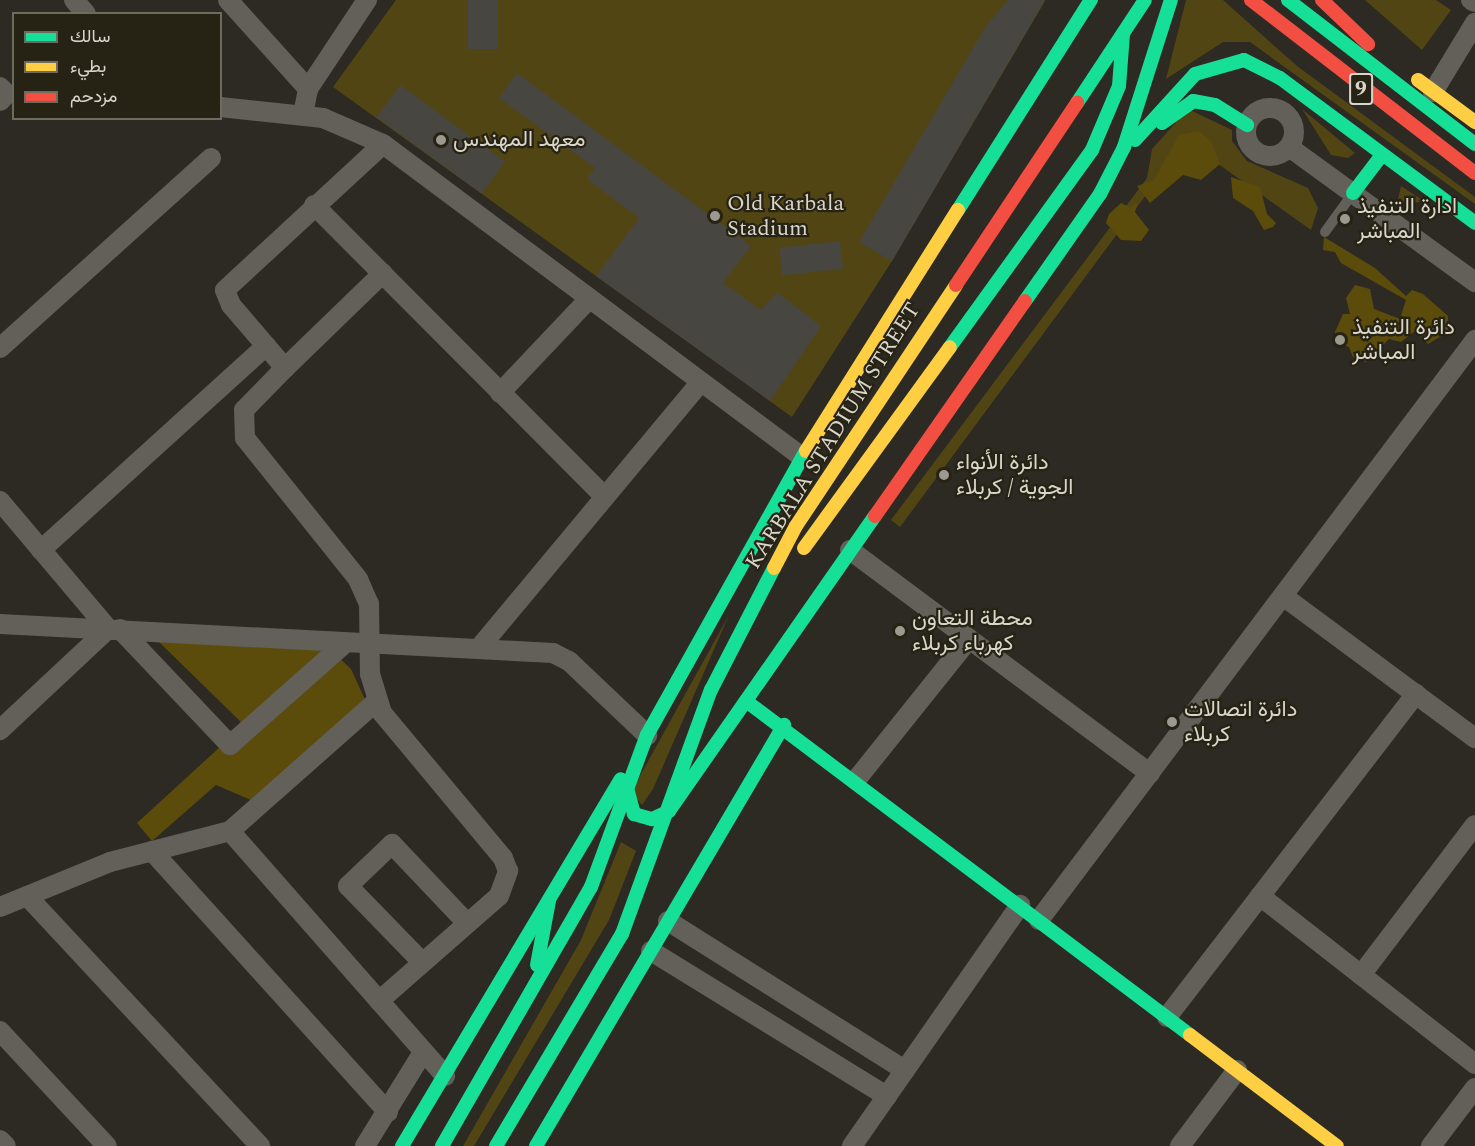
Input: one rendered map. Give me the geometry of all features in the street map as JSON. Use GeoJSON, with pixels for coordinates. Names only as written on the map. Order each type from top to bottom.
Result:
{"type":"FeatureCollection","features":[{"type":"Feature","properties":{"kind":"main road"},"geometry":{"type":"LineString","coordinates":[[1060,48],[1073,0]]}},
{"type":"Feature","properties":{"kind":"main road","name":"KARBALA STADIUM STREET"},"geometry":{"type":"LineString","coordinates":[[442,1146],[591,887],[647,735],[802,457],[1091,0]]}},
{"type":"Feature","properties":{"kind":"main road","name":"KARBALA STADIUM STREET"},"geometry":{"type":"LineString","coordinates":[[496,1146],[622,934],[721,671],[777,560],[849,442],[1145,0]]}},
{"type":"Feature","properties":{"kind":"main road"},"geometry":{"type":"LineString","coordinates":[[1118,162],[1171,0]]}},
{"type":"Feature","properties":{"kind":"main road","name":"9"},"geometry":{"type":"LineString","coordinates":[[1251,0],[1475,173]]}},
{"type":"Feature","properties":{"kind":"main road","name":"9"},"geometry":{"type":"LineString","coordinates":[[1288,0],[1475,144]]}},
{"type":"Feature","properties":{"kind":"main road"},"geometry":{"type":"LineString","coordinates":[[1322,0],[1360,38],[1475,122]]}},
{"type":"Feature","properties":{"kind":"main road"},"geometry":{"type":"LineString","coordinates":[[721,671],[832,510],[1099,137],[1119,86],[1120,6]]}},
{"type":"Feature","properties":{"kind":"main road"},"geometry":{"type":"LineString","coordinates":[[627,788],[634,814],[652,819],[669,811],[1100,194],[1118,162],[1179,87],[1231,60],[1267,69],[1475,223]]}},
{"type":"Feature","properties":{"kind":"main road"},"geometry":{"type":"LineString","coordinates":[[1100,194],[1184,104],[1205,101],[1247,125]]}},
{"type":"Feature","properties":{"kind":"main road"},"geometry":{"type":"LineString","coordinates":[[1353,193],[1382,155]]}},
{"type":"Feature","properties":{"kind":"main road"},"geometry":{"type":"LineString","coordinates":[[746,701],[784,725],[1337,1146]]}},
{"type":"Feature","properties":{"kind":"main road"},"geometry":{"type":"LineString","coordinates":[[539,1145],[784,725]]}},
{"type":"Feature","properties":{"kind":"main road"},"geometry":{"type":"LineString","coordinates":[[402,1146],[647,735]]}},
{"type":"Feature","properties":{"kind":"main road"},"geometry":{"type":"LineString","coordinates":[[610,838],[631,840],[646,856],[646,873]]}},
{"type":"Feature","properties":{"kind":"main road"},"geometry":{"type":"LineString","coordinates":[[533,988],[549,901]]}},
{"type":"Feature","properties":{"kind":"street"},"geometry":{"type":"LineString","coordinates":[[74,0],[84,12]]}},
{"type":"Feature","properties":{"kind":"street"},"geometry":{"type":"LineString","coordinates":[[228,0],[308,89]]}},
{"type":"Feature","properties":{"kind":"street"},"geometry":{"type":"LineString","coordinates":[[303,114],[308,89],[367,0]]}},
{"type":"Feature","properties":{"kind":"street"},"geometry":{"type":"LineString","coordinates":[[1471,0],[1475,2]]}},
{"type":"Feature","properties":{"kind":"street"},"geometry":{"type":"LineString","coordinates":[[1433,92],[1475,23]]}},
{"type":"Feature","properties":{"kind":"street"},"geometry":{"type":"LineString","coordinates":[[222,107],[303,114],[383,144],[802,457]]}},
{"type":"Feature","properties":{"kind":"street"},"geometry":{"type":"LineString","coordinates":[[1278,109],[1294,125],[1289,147],[1275,155],[1259,153],[1248,141],[1247,125],[1256,112],[1278,109]]}},
{"type":"Feature","properties":{"kind":"street"},"geometry":{"type":"LineString","coordinates":[[285,368],[225,290],[314,205],[383,144]]}},
{"type":"Feature","properties":{"kind":"street"},"geometry":{"type":"LineString","coordinates":[[1289,147],[1475,282]]}},
{"type":"Feature","properties":{"kind":"street"},"geometry":{"type":"LineString","coordinates":[[0,348],[211,158]]}},
{"type":"Feature","properties":{"kind":"street"},"geometry":{"type":"LineString","coordinates":[[314,205],[605,497]]}},
{"type":"Feature","properties":{"kind":"street"},"geometry":{"type":"LineString","coordinates":[[379,1001],[503,891],[506,864],[376,702],[369,604],[358,579],[242,431],[244,411],[383,273]]}},
{"type":"Feature","properties":{"kind":"street"},"geometry":{"type":"LineString","coordinates":[[500,393],[589,299]]}},
{"type":"Feature","properties":{"kind":"street"},"geometry":{"type":"LineString","coordinates":[[1040,920],[1475,340]]}},
{"type":"Feature","properties":{"kind":"street"},"geometry":{"type":"LineString","coordinates":[[41,550],[266,346]]}},
{"type":"Feature","properties":{"kind":"street"},"geometry":{"type":"LineString","coordinates":[[480,647],[701,382]]}},
{"type":"Feature","properties":{"kind":"street"},"geometry":{"type":"LineString","coordinates":[[0,501],[41,550],[114,629],[230,745],[344,644]]}},
{"type":"Feature","properties":{"kind":"street"},"geometry":{"type":"LineString","coordinates":[[850,550],[1150,774]]}},
{"type":"Feature","properties":{"kind":"street"},"geometry":{"type":"LineString","coordinates":[[1283,596],[1475,738]]}},
{"type":"Feature","properties":{"kind":"street"},"geometry":{"type":"LineString","coordinates":[[0,624],[344,644],[480,647],[541,651],[569,661],[647,735]]}},
{"type":"Feature","properties":{"kind":"street"},"geometry":{"type":"LineString","coordinates":[[0,730],[114,629]]}},
{"type":"Feature","properties":{"kind":"street"},"geometry":{"type":"LineString","coordinates":[[856,780],[969,639]]}},
{"type":"Feature","properties":{"kind":"street"},"geometry":{"type":"LineString","coordinates":[[1167,1017],[1416,694]]}},
{"type":"Feature","properties":{"kind":"street"},"geometry":{"type":"LineString","coordinates":[[0,907],[152,851],[230,831],[376,702]]}},
{"type":"Feature","properties":{"kind":"street"},"geometry":{"type":"LineString","coordinates":[[1361,975],[1475,825]]}},
{"type":"Feature","properties":{"kind":"street"},"geometry":{"type":"LineString","coordinates":[[230,831],[445,1076]]}},
{"type":"Feature","properties":{"kind":"street"},"geometry":{"type":"LineString","coordinates":[[422,962],[348,886],[392,844],[467,923]]}},
{"type":"Feature","properties":{"kind":"street"},"geometry":{"type":"LineString","coordinates":[[152,851],[388,1112]]}},
{"type":"Feature","properties":{"kind":"street"},"geometry":{"type":"LineString","coordinates":[[27,896],[260,1146]]}},
{"type":"Feature","properties":{"kind":"street"},"geometry":{"type":"LineString","coordinates":[[1260,896],[1475,1064]]}},
{"type":"Feature","properties":{"kind":"street"},"geometry":{"type":"LineString","coordinates":[[852,1146],[1020,905]]}},
{"type":"Feature","properties":{"kind":"street"},"geometry":{"type":"LineString","coordinates":[[668,921],[905,1070]]}},
{"type":"Feature","properties":{"kind":"street"},"geometry":{"type":"LineString","coordinates":[[651,951],[887,1096]]}},
{"type":"Feature","properties":{"kind":"street"},"geometry":{"type":"LineString","coordinates":[[0,1031],[107,1146]]}},
{"type":"Feature","properties":{"kind":"street"},"geometry":{"type":"LineString","coordinates":[[365,1146],[423,1052]]}},
{"type":"Feature","properties":{"kind":"street"},"geometry":{"type":"LineString","coordinates":[[1180,1146],[1237,1070]]}},
{"type":"Feature","properties":{"kind":"street"},"geometry":{"type":"LineString","coordinates":[[1431,1146],[1475,1088]]}},
{"type":"Feature","properties":{"kind":"street"},"geometry":{"type":"LineString","coordinates":[[0,1140],[6,1146]]}},
{"type":"Feature","properties":{"kind":"lane"},"geometry":{"type":"LineString","coordinates":[[1324,231],[1353,193]]}},
{"type":"Feature","properties":{"kind":"shaded area","name":"Old Karbala Stadium"},"geometry":{"type":"Polygon","coordinates":[[[396,0],[1045,1],[892,261],[792,417],[333,87],[396,0]]]}},
{"type":"Feature","properties":{"kind":"shaded area"},"geometry":{"type":"Polygon","coordinates":[[[1186,0],[1223,0],[1297,66],[1475,197],[1475,204],[1250,42],[1223,42],[1166,79],[1186,0]]]}},
{"type":"Feature","properties":{"kind":"shaded area"},"geometry":{"type":"Polygon","coordinates":[[[1365,0],[1436,0],[1451,10],[1422,50],[1365,0]]]}},
{"type":"Feature","properties":{"kind":"shaded area"},"geometry":{"type":"Polygon","coordinates":[[[1188,109],[1232,130],[1232,141],[1247,161],[1308,188],[1318,208],[1311,230],[1186,141],[900,527],[891,520],[1147,178],[1152,149],[1188,109]]]}},
{"type":"Feature","properties":{"kind":"shaded area"},"geometry":{"type":"Polygon","coordinates":[[[1302,109],[1355,153],[1348,158],[1331,155],[1302,109]]]}},
{"type":"Feature","properties":{"kind":"shaded area"},"geometry":{"type":"Polygon","coordinates":[[[1198,131],[1211,141],[1220,164],[1201,180],[1183,175],[1150,203],[1137,186],[1154,180],[1179,135],[1198,131]]]}},
{"type":"Feature","properties":{"kind":"shaded area"},"geometry":{"type":"Polygon","coordinates":[[[1231,177],[1260,187],[1267,214],[1276,223],[1273,227],[1264,230],[1253,211],[1233,198],[1231,177]]]}},
{"type":"Feature","properties":{"kind":"shaded area"},"geometry":{"type":"Polygon","coordinates":[[[1401,186],[1424,201],[1405,205],[1398,199],[1401,186]]]}},
{"type":"Feature","properties":{"kind":"shaded area"},"geometry":{"type":"Polygon","coordinates":[[[1138,202],[1135,212],[1149,230],[1141,241],[1121,240],[1106,223],[1109,214],[1121,203],[1130,207],[1138,202]]]}},
{"type":"Feature","properties":{"kind":"shaded area"},"geometry":{"type":"Polygon","coordinates":[[[1324,237],[1375,268],[1406,296],[1412,290],[1423,294],[1448,316],[1448,332],[1428,344],[1415,331],[1401,342],[1389,339],[1366,362],[1353,357],[1349,347],[1336,342],[1335,332],[1343,314],[1350,314],[1346,298],[1355,285],[1370,289],[1374,309],[1408,322],[1401,315],[1406,300],[1341,263],[1335,252],[1323,250],[1324,237]]]}},
{"type":"Feature","properties":{"kind":"shaded area"},"geometry":{"type":"Polygon","coordinates":[[[729,615],[653,789],[642,805],[631,792],[729,615]]]}},
{"type":"Feature","properties":{"kind":"shaded area"},"geometry":{"type":"Polygon","coordinates":[[[158,641],[328,647],[351,669],[367,704],[258,803],[216,785],[152,841],[137,823],[244,725],[158,641]]]}},
{"type":"Feature","properties":{"kind":"shaded area"},"geometry":{"type":"Polygon","coordinates":[[[621,842],[636,851],[609,920],[474,1146],[463,1146],[581,940],[621,842]]]}},
{"type":"Feature","properties":{"kind":"building"},"geometry":{"type":"Polygon","coordinates":[[[468,0],[498,0],[498,49],[468,49],[468,0]]]}},
{"type":"Feature","properties":{"kind":"building"},"geometry":{"type":"Polygon","coordinates":[[[1008,0],[1045,0],[892,261],[859,242],[986,26],[1008,0]]]}},
{"type":"Feature","properties":{"kind":"building"},"geometry":{"type":"Polygon","coordinates":[[[517,73],[751,246],[723,283],[761,310],[777,292],[821,326],[770,401],[596,276],[639,218],[587,179],[595,168],[499,98],[517,73]]]}},
{"type":"Feature","properties":{"kind":"building","name":"معهد المهندس"},"geometry":{"type":"Polygon","coordinates":[[[400,85],[505,161],[482,194],[376,117],[400,85]]]}},
{"type":"Feature","properties":{"kind":"building"},"geometry":{"type":"Polygon","coordinates":[[[840,241],[843,269],[782,275],[779,247],[840,241]]]}},
{"type":"Feature","properties":{"kind":"traffic: fast"},"geometry":{"type":"LineString","coordinates":[[958,210],[1091,0]]}},
{"type":"Feature","properties":{"kind":"traffic: fast"},"geometry":{"type":"LineString","coordinates":[[1077,103],[1145,0]]}},
{"type":"Feature","properties":{"kind":"traffic: fast"},"geometry":{"type":"LineString","coordinates":[[1025,301],[1100,194],[1124,147],[1171,0]]}},
{"type":"Feature","properties":{"kind":"traffic: fast"},"geometry":{"type":"LineString","coordinates":[[1288,0],[1475,144]]}},
{"type":"Feature","properties":{"kind":"traffic: fast"},"geometry":{"type":"LineString","coordinates":[[950,347],[1092,150],[1119,86],[1123,34]]}},
{"type":"Feature","properties":{"kind":"traffic: fast"},"geometry":{"type":"LineString","coordinates":[[1135,140],[1195,74],[1244,60],[1280,78],[1475,223]]}},
{"type":"Feature","properties":{"kind":"traffic: fast"},"geometry":{"type":"LineString","coordinates":[[1162,123],[1193,101],[1215,105],[1247,125]]}},
{"type":"Feature","properties":{"kind":"traffic: fast"},"geometry":{"type":"LineString","coordinates":[[1353,193],[1382,155]]}},
{"type":"Feature","properties":{"kind":"traffic: fast"},"geometry":{"type":"LineString","coordinates":[[442,1146],[591,887],[647,735],[806,451]]}},
{"type":"Feature","properties":{"kind":"traffic: fast"},"geometry":{"type":"LineString","coordinates":[[627,788],[634,814],[652,819],[669,811],[875,516]]}},
{"type":"Feature","properties":{"kind":"traffic: fast"},"geometry":{"type":"LineString","coordinates":[[496,1146],[622,934],[711,690],[774,568]]}},
{"type":"Feature","properties":{"kind":"traffic: fast"},"geometry":{"type":"LineString","coordinates":[[746,701],[1190,1035]]}},
{"type":"Feature","properties":{"kind":"traffic: fast"},"geometry":{"type":"LineString","coordinates":[[536,1146],[784,725]]}},
{"type":"Feature","properties":{"kind":"traffic: fast"},"geometry":{"type":"LineString","coordinates":[[402,1146],[621,779]]}},
{"type":"Feature","properties":{"kind":"traffic: fast"},"geometry":{"type":"LineString","coordinates":[[537,965],[549,901]]}},
{"type":"Feature","properties":{"kind":"traffic: slow"},"geometry":{"type":"LineString","coordinates":[[1418,80],[1475,122]]}},
{"type":"Feature","properties":{"kind":"traffic: slow"},"geometry":{"type":"LineString","coordinates":[[806,451],[958,210]]}},
{"type":"Feature","properties":{"kind":"traffic: slow"},"geometry":{"type":"LineString","coordinates":[[774,568],[796,526],[956,285]]}},
{"type":"Feature","properties":{"kind":"traffic: slow"},"geometry":{"type":"LineString","coordinates":[[804,548],[950,347]]}},
{"type":"Feature","properties":{"kind":"traffic: slow"},"geometry":{"type":"LineString","coordinates":[[1190,1035],[1337,1146]]}},
{"type":"Feature","properties":{"kind":"traffic: jam"},"geometry":{"type":"LineString","coordinates":[[1251,0],[1475,173]]}},
{"type":"Feature","properties":{"kind":"traffic: jam"},"geometry":{"type":"LineString","coordinates":[[1322,0],[1368,44]]}},
{"type":"Feature","properties":{"kind":"traffic: jam"},"geometry":{"type":"LineString","coordinates":[[956,285],[1077,103]]}},
{"type":"Feature","properties":{"kind":"traffic: jam"},"geometry":{"type":"LineString","coordinates":[[875,516],[1025,301]]}},
{"type":"Feature","properties":{"kind":"place","name":"معهد المهندس"},"geometry":{"type":"Point","coordinates":[441,140]}},
{"type":"Feature","properties":{"kind":"place","name":"Old Karbala Stadium"},"geometry":{"type":"Point","coordinates":[715,216]}},
{"type":"Feature","properties":{"kind":"place","name":"ادارة التنفيذ المباشر"},"geometry":{"type":"Point","coordinates":[1345,219]}},
{"type":"Feature","properties":{"kind":"place","name":"دائرة التنفيذ المباشر"},"geometry":{"type":"Point","coordinates":[1340,340]}},
{"type":"Feature","properties":{"kind":"place","name":"دائرة الأنواء الجوية / كربلاء"},"geometry":{"type":"Point","coordinates":[944,475]}},
{"type":"Feature","properties":{"kind":"place","name":"محطة التعاون كهرباء كربلاء"},"geometry":{"type":"Point","coordinates":[900,631]}},
{"type":"Feature","properties":{"kind":"place","name":"دائرة اتصالات كربلاء"},"geometry":{"type":"Point","coordinates":[1172,722]}}]}
